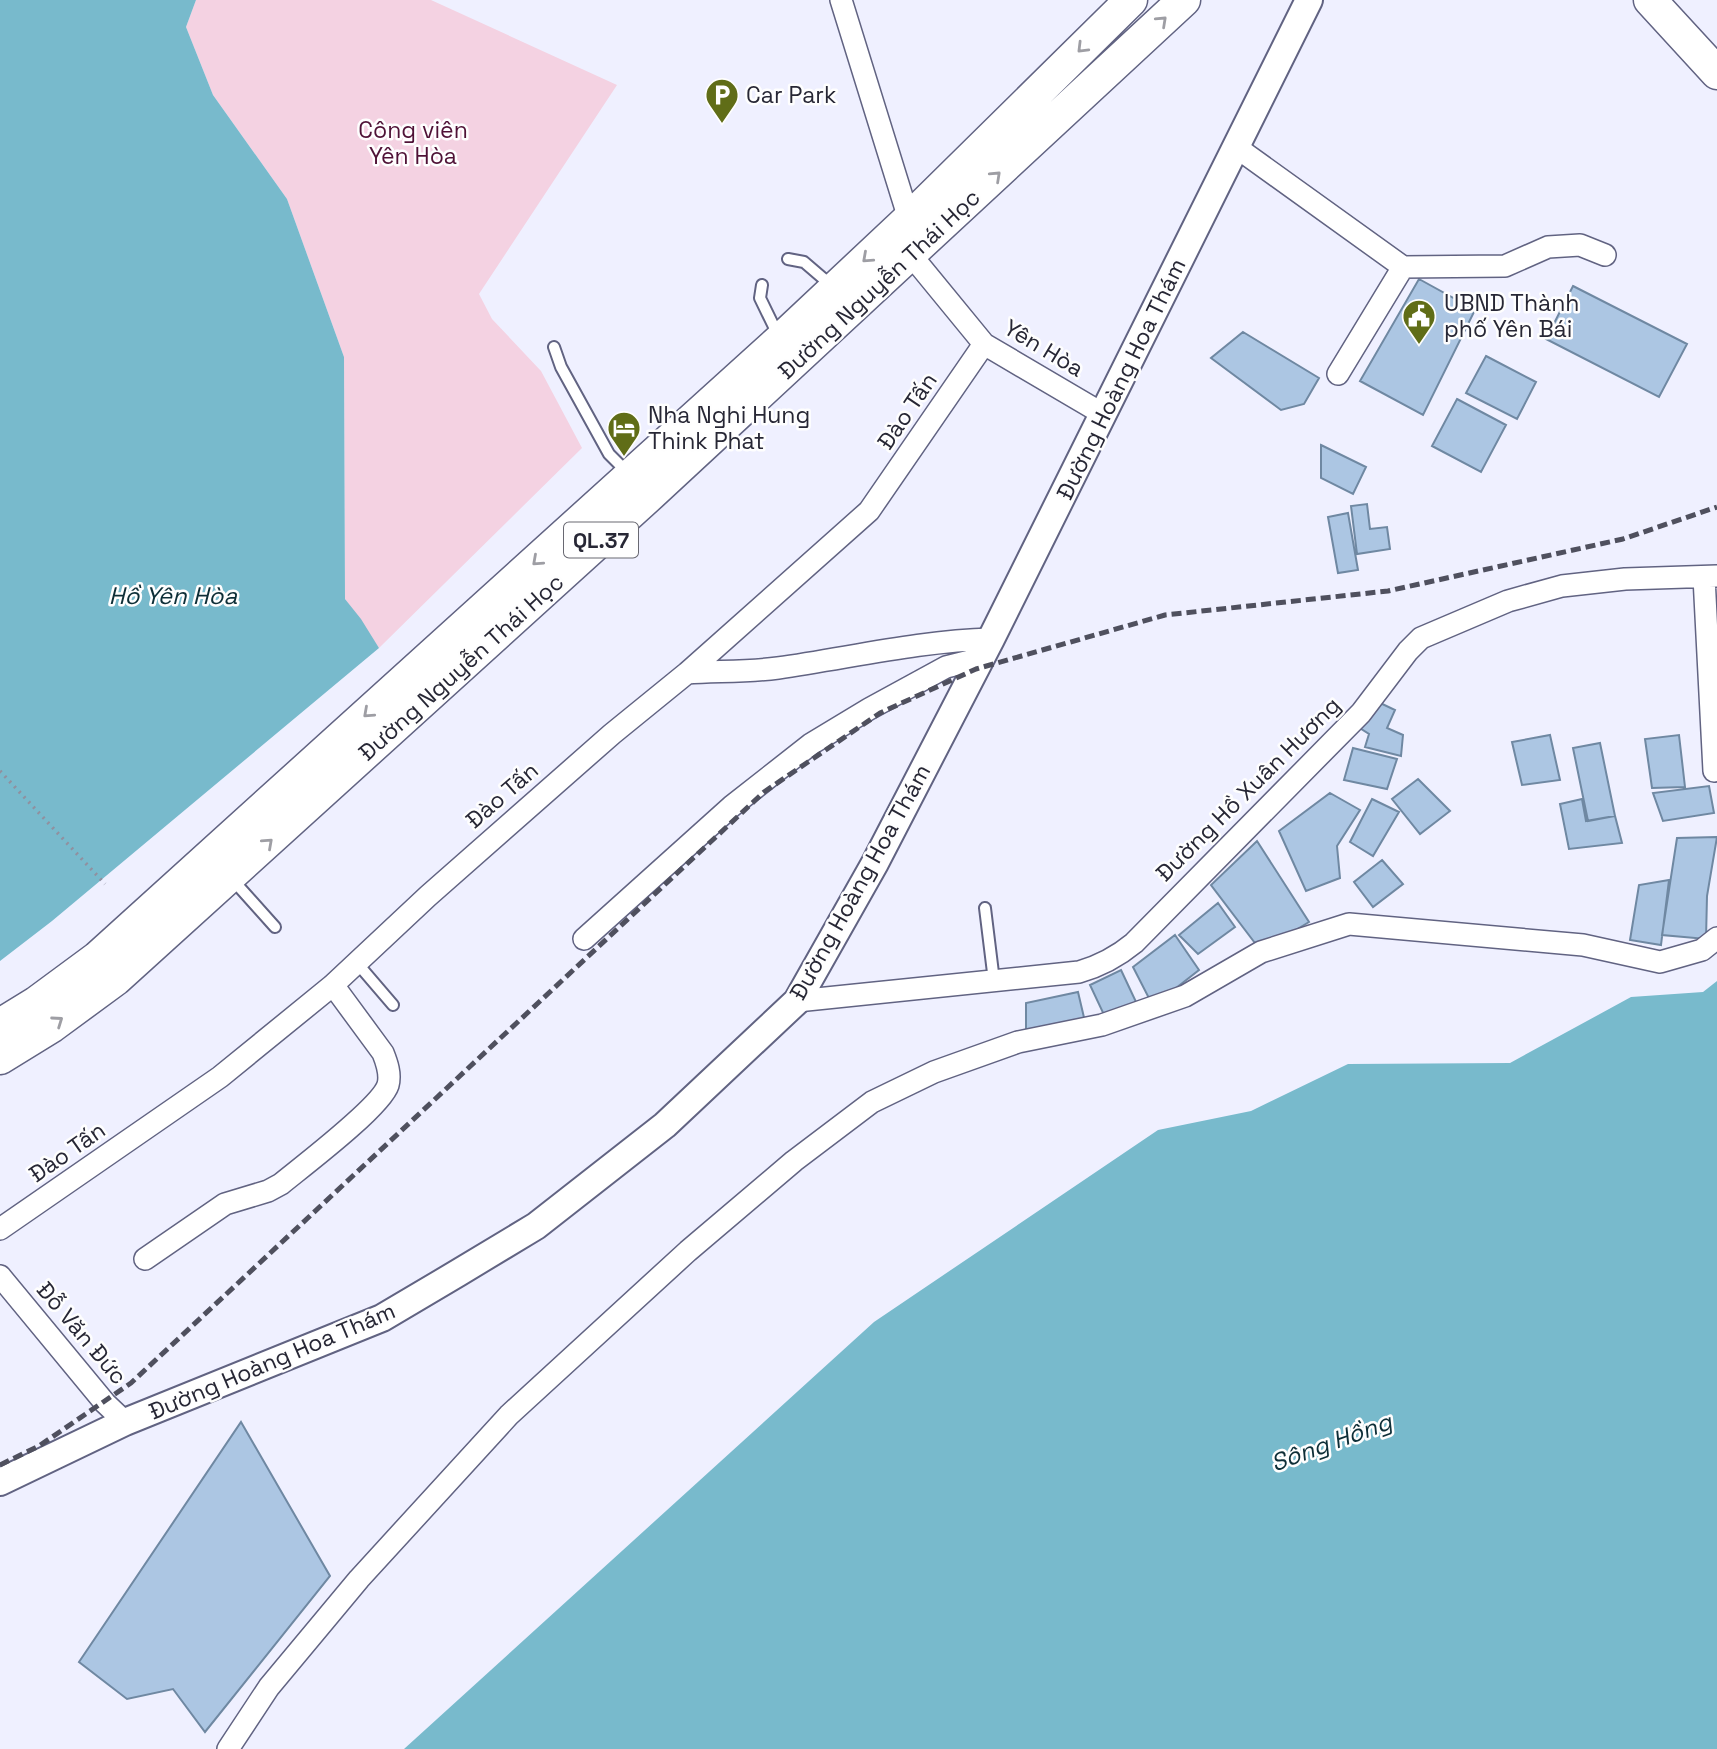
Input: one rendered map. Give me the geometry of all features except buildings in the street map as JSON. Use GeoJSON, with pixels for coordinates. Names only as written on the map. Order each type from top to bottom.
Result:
{"type":"FeatureCollection","features":[{"type":"Feature","properties":{"kind":"main road","name":"Đường Nguyễn Thái Học"},"geometry":{"type":"LineString","coordinates":[[0,1058],[52,1026],[116,979],[230,876],[641,485],[780,340],[909,219],[1131,0]]}},
{"type":"Feature","properties":{"kind":"main road","name":"Đường Nguyễn Thái Học"},"geometry":{"type":"LineString","coordinates":[[0,1025],[36,1003],[97,958],[641,485],[911,255],[1184,0]]}},
{"type":"Feature","properties":{"kind":"main road"},"geometry":{"type":"LineString","coordinates":[[1650,0],[1717,74]]}},
{"type":"Feature","properties":{"kind":"street"},"geometry":{"type":"LineString","coordinates":[[841,0],[909,219]]}},
{"type":"Feature","properties":{"kind":"street","name":"Đường Hoàng Hoa Thám"},"geometry":{"type":"LineString","coordinates":[[0,1482],[125,1422],[382,1318],[536,1226],[665,1125],[797,1001],[875,863],[986,648],[1309,0]]}},
{"type":"Feature","properties":{"kind":"street"},"geometry":{"type":"LineString","coordinates":[[1236,147],[1403,267],[1505,266],[1548,247],[1580,245],[1605,255]]}},
{"type":"Feature","properties":{"kind":"street","name":"Yên Hòa"},"geometry":{"type":"LineString","coordinates":[[911,255],[984,344],[1103,414]]}},
{"type":"Feature","properties":{"kind":"street"},"geometry":{"type":"LineString","coordinates":[[1338,374],[1403,267]]}},
{"type":"Feature","properties":{"kind":"street","name":"Đào Tấn"},"geometry":{"type":"LineString","coordinates":[[0,1229],[220,1077],[334,985],[428,896],[602,743],[687,673],[869,511],[984,344]]}},
{"type":"Feature","properties":{"kind":"street"},"geometry":{"type":"LineString","coordinates":[[1711,577],[1714,771]]}},
{"type":"Feature","properties":{"kind":"street","name":"Đường Hồ Xuân Hương"},"geometry":{"type":"LineString","coordinates":[[797,1001],[1079,972],[1095,967],[1122,953],[1361,713],[1408,651],[1429,633],[1508,601],[1562,586],[1625,579],[1711,577]]}},
{"type":"Feature","properties":{"kind":"street"},"geometry":{"type":"LineString","coordinates":[[687,673],[775,669],[958,640],[986,648]]}},
{"type":"Feature","properties":{"kind":"street"},"geometry":{"type":"LineString","coordinates":[[584,939],[732,806],[811,744],[869,709],[986,648]]}},
{"type":"Feature","properties":{"kind":"street"},"geometry":{"type":"LineString","coordinates":[[228,1749],[269,1687],[359,1579],[509,1415],[688,1251],[794,1161],[872,1102],[934,1072],[1018,1042],[1102,1025],[1185,996],[1261,952],[1349,924],[1583,945],[1660,962],[1702,950],[1717,938]]}},
{"type":"Feature","properties":{"kind":"street"},"geometry":{"type":"LineString","coordinates":[[145,1259],[225,1204],[268,1191],[281,1184],[379,1101],[389,1082],[383,1053],[334,985]]}},
{"type":"Feature","properties":{"kind":"street","name":"Đỗ Văn Đức"},"geometry":{"type":"LineString","coordinates":[[0,1276],[105,1403],[125,1422]]}},
{"type":"Feature","properties":{"kind":"lane"},"geometry":{"type":"LineString","coordinates":[[788,259],[804,262],[834,288]]}},
{"type":"Feature","properties":{"kind":"lane"},"geometry":{"type":"LineString","coordinates":[[762,285],[761,298],[780,340]]}},
{"type":"Feature","properties":{"kind":"lane"},"geometry":{"type":"LineString","coordinates":[[554,347],[561,367],[609,454],[641,485]]}},
{"type":"Feature","properties":{"kind":"lane"},"geometry":{"type":"LineString","coordinates":[[230,876],[275,927]]}},
{"type":"Feature","properties":{"kind":"lane"},"geometry":{"type":"LineString","coordinates":[[985,908],[994,981]]}},
{"type":"Feature","properties":{"kind":"lane"},"geometry":{"type":"LineString","coordinates":[[356,963],[393,1005]]}},
{"type":"Feature","properties":{"kind":"path"},"geometry":{"type":"LineString","coordinates":[[0,771],[105,884]]}},
{"type":"Feature","properties":{"kind":"green space","name":"Công viên Yên Hòa"},"geometry":{"type":"Polygon","coordinates":[[[196,0],[431,0],[617,85],[479,294],[492,319],[541,371],[582,448],[379,648],[345,599],[344,357],[287,199],[213,95],[186,27],[196,0]]]}},
{"type":"Feature","properties":{"kind":"water","name":"Hồ Yên Hòa"},"geometry":{"type":"Polygon","coordinates":[[[0,0],[196,0],[186,27],[213,95],[287,199],[344,357],[345,599],[379,648],[52,921],[0,961],[0,0]]]}},
{"type":"Feature","properties":{"kind":"water","name":"Sông Hồng"},"geometry":{"type":"Polygon","coordinates":[[[1717,981],[1717,1749],[404,1749],[874,1322],[1158,1130],[1251,1111],[1348,1064],[1510,1063],[1631,997],[1703,992],[1717,981]]]}},
{"type":"Feature","properties":{"kind":"railway"},"geometry":{"type":"LineString","coordinates":[[0,1465],[39,1446],[131,1383],[764,792],[880,713],[976,669],[1165,615],[1388,591],[1623,539],[1717,507]]}},
{"type":"Feature","properties":{"kind":"place","name":"Car Park"},"geometry":{"type":"Point","coordinates":[722,125]}},
{"type":"Feature","properties":{"kind":"place","name":"UBND Thành phố Yên Bái"},"geometry":{"type":"Point","coordinates":[1419,346]}},
{"type":"Feature","properties":{"kind":"place","name":"Nha Nghi Hung Think Phat"},"geometry":{"type":"Point","coordinates":[624,458]}}]}
